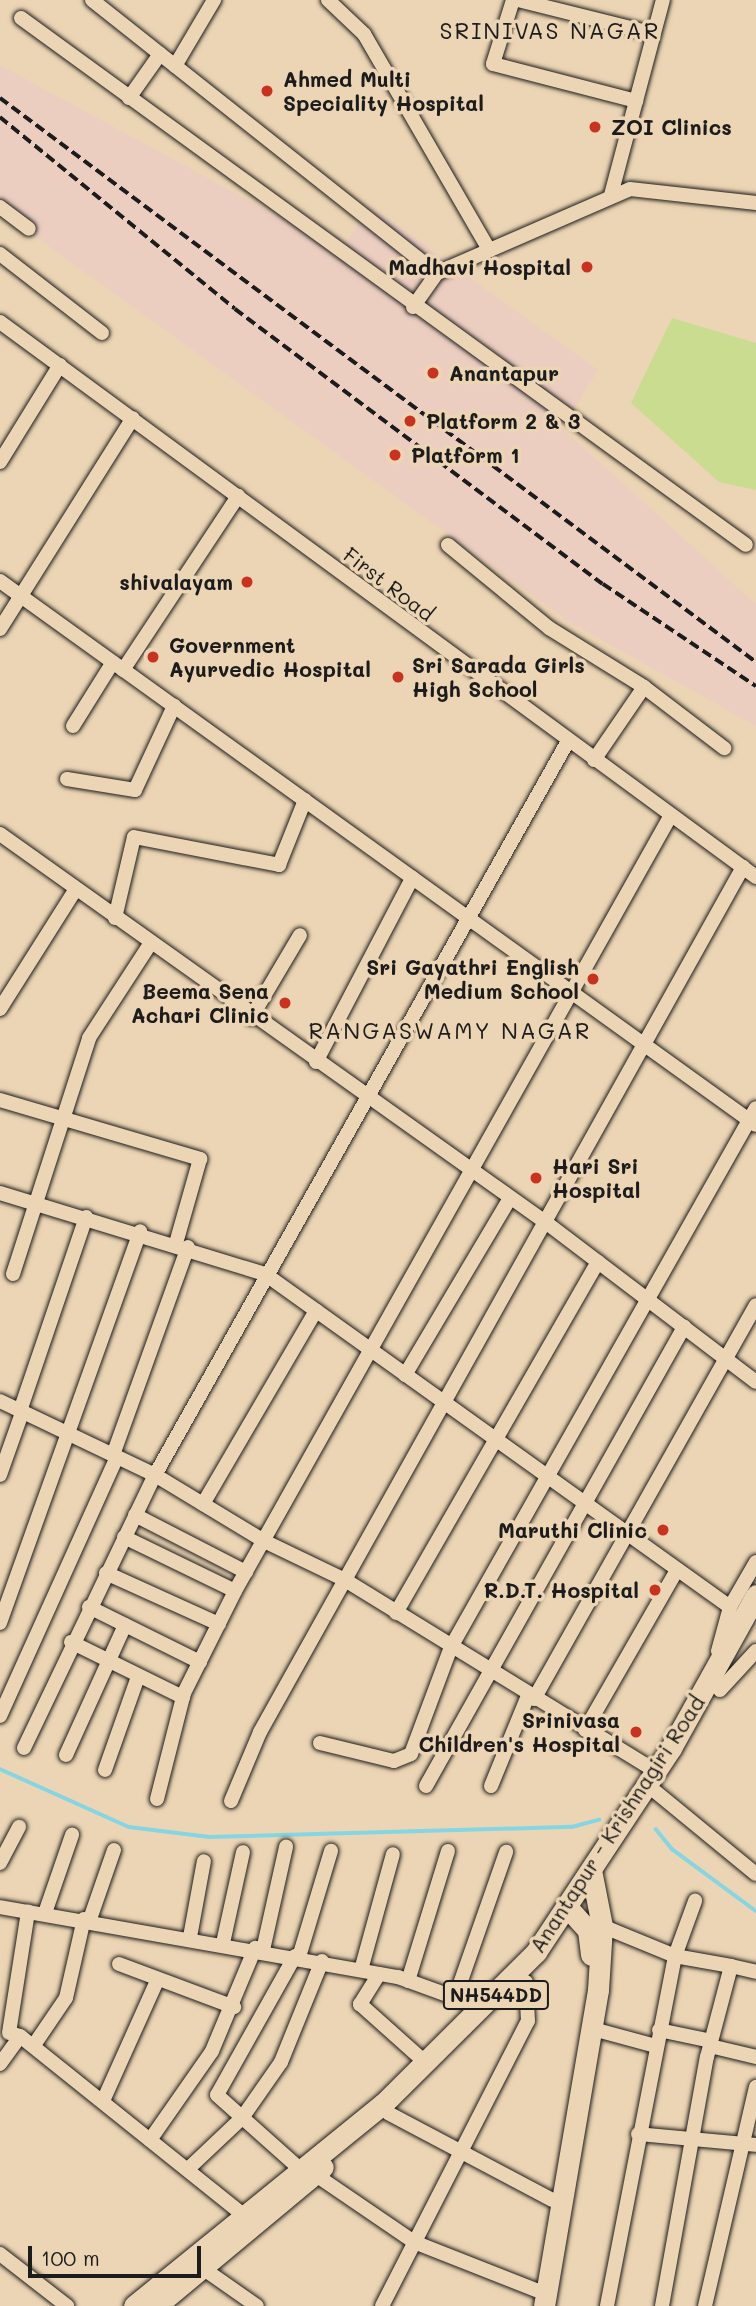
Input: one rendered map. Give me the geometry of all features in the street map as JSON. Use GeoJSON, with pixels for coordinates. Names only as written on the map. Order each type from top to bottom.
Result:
{"type":"FeatureCollection","features":[{"type":"Feature","properties":{"kind":"highway","name":"Anantapur - Krishnagiri Road"},"geometry":{"type":"LineString","coordinates":[[714,1686],[756,1595]]}},
{"type":"Feature","properties":{"kind":"highway","name":"Anantapur - Krishnagiri Road"},"geometry":{"type":"LineString","coordinates":[[134,2306],[242,2214],[388,2113],[526,1982],[756,1623]]}},
{"type":"Feature","properties":{"kind":"highway"},"geometry":{"type":"LineString","coordinates":[[538,2301],[593,2029],[601,1926],[593,1880]]}},
{"type":"Feature","properties":{"kind":"highway","name":"Anantapur - Krishnagiri Road"},"geometry":{"type":"LineString","coordinates":[[156,2306],[305,2169],[427,2064],[573,1912]]}},
{"type":"Feature","properties":{"kind":"highway"},"geometry":{"type":"LineString","coordinates":[[538,2301],[590,1960],[589,1930],[573,1912]]}},
{"type":"Feature","properties":{"kind":"street"},"geometry":{"type":"LineString","coordinates":[[92,0],[437,273]]}},
{"type":"Feature","properties":{"kind":"street"},"geometry":{"type":"LineString","coordinates":[[174,66],[214,0]]}},
{"type":"Feature","properties":{"kind":"street"},"geometry":{"type":"LineString","coordinates":[[328,0],[364,34],[489,250]]}},
{"type":"Feature","properties":{"kind":"street"},"geometry":{"type":"LineString","coordinates":[[636,101],[494,64],[515,0],[563,6],[654,34]]}},
{"type":"Feature","properties":{"kind":"street"},"geometry":{"type":"LineString","coordinates":[[611,195],[663,0]]}},
{"type":"Feature","properties":{"kind":"street"},"geometry":{"type":"LineString","coordinates":[[21,19],[413,307],[746,545]]}},
{"type":"Feature","properties":{"kind":"street"},"geometry":{"type":"LineString","coordinates":[[129,98],[160,54]]}},
{"type":"Feature","properties":{"kind":"street"},"geometry":{"type":"LineString","coordinates":[[413,307],[437,273],[630,189],[756,203]]}},
{"type":"Feature","properties":{"kind":"street"},"geometry":{"type":"LineString","coordinates":[[0,207],[29,229]]}},
{"type":"Feature","properties":{"kind":"street"},"geometry":{"type":"LineString","coordinates":[[0,254],[102,333]]}},
{"type":"Feature","properties":{"kind":"street","name":"First Road"},"geometry":{"type":"LineString","coordinates":[[0,322],[756,877]]}},
{"type":"Feature","properties":{"kind":"street"},"geometry":{"type":"LineString","coordinates":[[0,462],[60,365]]}},
{"type":"Feature","properties":{"kind":"street"},"geometry":{"type":"LineString","coordinates":[[0,629],[132,418]]}},
{"type":"Feature","properties":{"kind":"street"},"geometry":{"type":"LineString","coordinates":[[73,726],[238,496]]}},
{"type":"Feature","properties":{"kind":"street"},"geometry":{"type":"LineString","coordinates":[[449,545],[549,628],[644,687],[724,748]]}},
{"type":"Feature","properties":{"kind":"street"},"geometry":{"type":"LineString","coordinates":[[0,581],[646,1046],[754,1118],[552,1475],[451,1647],[411,1755],[394,1761],[320,1743]]}},
{"type":"Feature","properties":{"kind":"street"},"geometry":{"type":"LineString","coordinates":[[594,760],[644,687]]}},
{"type":"Feature","properties":{"kind":"street"},"geometry":{"type":"LineString","coordinates":[[67,779],[135,790],[174,706]]}},
{"type":"Feature","properties":{"kind":"street"},"geometry":{"type":"LineString","coordinates":[[24,1748],[71,1642],[155,1475],[265,1274],[370,1098],[465,916],[568,741]]}},
{"type":"Feature","properties":{"kind":"street"},"geometry":{"type":"LineString","coordinates":[[115,918],[134,837],[279,865],[305,800]]}},
{"type":"Feature","properties":{"kind":"street"},"geometry":{"type":"LineString","coordinates":[[157,1799],[183,1697],[236,1591],[367,1349],[471,1171],[671,815]]}},
{"type":"Feature","properties":{"kind":"street"},"geometry":{"type":"LineString","coordinates":[[2,841],[76,889],[251,1018],[548,1224],[756,1382]]}},
{"type":"Feature","properties":{"kind":"street"},"geometry":{"type":"LineString","coordinates":[[231,1801],[260,1732],[447,1405],[743,867]]}},
{"type":"Feature","properties":{"kind":"street"},"geometry":{"type":"LineString","coordinates":[[316,1062],[412,878]]}},
{"type":"Feature","properties":{"kind":"street"},"geometry":{"type":"LineString","coordinates":[[0,1009],[76,889]]}},
{"type":"Feature","properties":{"kind":"street"},"geometry":{"type":"LineString","coordinates":[[251,1018],[300,935]]}},
{"type":"Feature","properties":{"kind":"street"},"geometry":{"type":"LineString","coordinates":[[13,1274],[97,1020],[150,944]]}},
{"type":"Feature","properties":{"kind":"street"},"geometry":{"type":"LineString","coordinates":[[0,1100],[200,1159],[182,1245],[115,1456],[0,1716]]}},
{"type":"Feature","properties":{"kind":"street"},"geometry":{"type":"LineString","coordinates":[[0,1193],[140,1231],[265,1274],[367,1349],[552,1475],[625,1532],[730,1607]]}},
{"type":"Feature","properties":{"kind":"street"},"geometry":{"type":"LineString","coordinates":[[405,1375],[510,1198]]}},
{"type":"Feature","properties":{"kind":"street"},"geometry":{"type":"LineString","coordinates":[[0,1475],[86,1217]]}},
{"type":"Feature","properties":{"kind":"street"},"geometry":{"type":"LineString","coordinates":[[0,1623],[140,1231]]}},
{"type":"Feature","properties":{"kind":"street"},"geometry":{"type":"LineString","coordinates":[[397,1613],[598,1262]]}},
{"type":"Feature","properties":{"kind":"street"},"geometry":{"type":"LineString","coordinates":[[491,1786],[531,1698],[756,1305]]}},
{"type":"Feature","properties":{"kind":"street"},"geometry":{"type":"LineString","coordinates":[[203,1504],[316,1311]]}},
{"type":"Feature","properties":{"kind":"street"},"geometry":{"type":"LineString","coordinates":[[426,1786],[488,1671],[684,1327]]}},
{"type":"Feature","properties":{"kind":"street"},"geometry":{"type":"LineString","coordinates":[[0,1401],[155,1475],[264,1541],[345,1580],[585,1730],[655,1782],[756,1874]]}},
{"type":"Feature","properties":{"kind":"street"},"geometry":{"type":"LineString","coordinates":[[135,1516],[246,1572]]}},
{"type":"Feature","properties":{"kind":"street"},"geometry":{"type":"LineString","coordinates":[[124,1537],[236,1591]]}},
{"type":"Feature","properties":{"kind":"street"},"geometry":{"type":"LineString","coordinates":[[714,1686],[730,1607],[756,1562]]}},
{"type":"Feature","properties":{"kind":"street"},"geometry":{"type":"LineString","coordinates":[[585,1730],[677,1570]]}},
{"type":"Feature","properties":{"kind":"street"},"geometry":{"type":"LineString","coordinates":[[106,1573],[219,1624]]}},
{"type":"Feature","properties":{"kind":"street"},"geometry":{"type":"LineString","coordinates":[[89,1607],[200,1662]]}},
{"type":"Feature","properties":{"kind":"street"},"geometry":{"type":"LineString","coordinates":[[66,1755],[125,1625]]}},
{"type":"Feature","properties":{"kind":"street"},"geometry":{"type":"LineString","coordinates":[[71,1642],[183,1697]]}},
{"type":"Feature","properties":{"kind":"street"},"geometry":{"type":"LineString","coordinates":[[714,1686],[756,1651]]}},
{"type":"Feature","properties":{"kind":"street"},"geometry":{"type":"LineString","coordinates":[[105,1770],[138,1677]]}},
{"type":"Feature","properties":{"kind":"street"},"geometry":{"type":"LineString","coordinates":[[0,1863],[19,1827]]}},
{"type":"Feature","properties":{"kind":"street"},"geometry":{"type":"LineString","coordinates":[[45,1913],[72,1835]]}},
{"type":"Feature","properties":{"kind":"street"},"geometry":{"type":"LineString","coordinates":[[150,2140],[207,2060],[234,2007],[259,1949],[286,1847]]}},
{"type":"Feature","properties":{"kind":"street"},"geometry":{"type":"LineString","coordinates":[[33,2045],[66,1998],[87,1919],[114,1850]]}},
{"type":"Feature","properties":{"kind":"street"},"geometry":{"type":"LineString","coordinates":[[408,1981],[448,1851]]}},
{"type":"Feature","properties":{"kind":"street"},"geometry":{"type":"LineString","coordinates":[[223,1943],[243,1852]]}},
{"type":"Feature","properties":{"kind":"street"},"geometry":{"type":"LineString","coordinates":[[331,1852],[297,1956],[217,2093],[242,2118],[305,2169],[414,2242],[538,2301]]}},
{"type":"Feature","properties":{"kind":"street"},"geometry":{"type":"LineString","coordinates":[[455,1998],[506,1852]]}},
{"type":"Feature","properties":{"kind":"street"},"geometry":{"type":"LineString","coordinates":[[361,1970],[393,1854]]}},
{"type":"Feature","properties":{"kind":"street"},"geometry":{"type":"LineString","coordinates":[[190,1937],[204,1861]]}},
{"type":"Feature","properties":{"kind":"street"},"geometry":{"type":"LineString","coordinates":[[607,2306],[638,2134],[675,1956],[695,1900]]}},
{"type":"Feature","properties":{"kind":"street"},"geometry":{"type":"LineString","coordinates":[[0,1907],[87,1919],[322,1961],[408,1981],[483,2008]]}},
{"type":"Feature","properties":{"kind":"street"},"geometry":{"type":"LineString","coordinates":[[0,2064],[10,2033],[28,1911]]}},
{"type":"Feature","properties":{"kind":"street"},"geometry":{"type":"LineString","coordinates":[[601,1926],[675,1956],[756,1972]]}},
{"type":"Feature","properties":{"kind":"street"},"geometry":{"type":"LineString","coordinates":[[188,2169],[242,2118],[288,2050],[322,1961]]}},
{"type":"Feature","properties":{"kind":"street"},"geometry":{"type":"LineString","coordinates":[[119,1964],[156,1983],[234,2007]]}},
{"type":"Feature","properties":{"kind":"street"},"geometry":{"type":"LineString","coordinates":[[662,2306],[690,2141],[731,1966]]}},
{"type":"Feature","properties":{"kind":"street"},"geometry":{"type":"LineString","coordinates":[[379,1974],[360,2004],[427,2064]]}},
{"type":"Feature","properties":{"kind":"street"},"geometry":{"type":"LineString","coordinates":[[382,2306],[528,2021],[526,1982]]}},
{"type":"Feature","properties":{"kind":"street"},"geometry":{"type":"LineString","coordinates":[[103,2101],[156,1983]]}},
{"type":"Feature","properties":{"kind":"street"},"geometry":{"type":"LineString","coordinates":[[593,2029],[656,2046]]}},
{"type":"Feature","properties":{"kind":"street"},"geometry":{"type":"LineString","coordinates":[[659,2030],[756,2057]]}},
{"type":"Feature","properties":{"kind":"street"},"geometry":{"type":"LineString","coordinates":[[10,2033],[33,2045],[242,2214]]}},
{"type":"Feature","properties":{"kind":"street"},"geometry":{"type":"LineString","coordinates":[[705,2306],[738,2143],[753,2104],[756,2087]]}},
{"type":"Feature","properties":{"kind":"street"},"geometry":{"type":"LineString","coordinates":[[388,2113],[459,2155],[552,2200]]}},
{"type":"Feature","properties":{"kind":"street"},"geometry":{"type":"LineString","coordinates":[[638,2134],[690,2141],[756,2145]]}},
{"type":"Feature","properties":{"kind":"street"},"geometry":{"type":"LineString","coordinates":[[0,2255],[67,2306]]}},
{"type":"Feature","properties":{"kind":"street"},"geometry":{"type":"LineString","coordinates":[[201,2267],[257,2306]]}},
{"type":"Feature","properties":{"kind":"shaded area"},"geometry":{"type":"Polygon","coordinates":[[[0,65],[342,251],[369,205],[598,370],[562,428],[756,604],[756,726],[571,623],[0,211],[0,65]]]}},
{"type":"Feature","properties":{"kind":"green space"},"geometry":{"type":"Polygon","coordinates":[[[672,318],[756,343],[756,490],[719,482],[631,403],[672,318]]]}},
{"type":"Feature","properties":{"kind":"waterway"},"geometry":{"type":"LineString","coordinates":[[0,1769],[129,1827],[209,1837],[572,1827],[599,1820]]}},
{"type":"Feature","properties":{"kind":"waterway"},"geometry":{"type":"LineString","coordinates":[[656,1829],[672,1849],[756,1911]]}},
{"type":"Feature","properties":{"kind":"railway"},"geometry":{"type":"LineString","coordinates":[[0,98],[756,662]]}},
{"type":"Feature","properties":{"kind":"railway"},"geometry":{"type":"LineString","coordinates":[[0,117],[235,309],[603,584],[756,686]]}},
{"type":"Feature","properties":{"kind":"place","name":"Ahmed Multi Speciality Hospital"},"geometry":{"type":"Point","coordinates":[267,91]}},
{"type":"Feature","properties":{"kind":"place","name":"ZOI Clinics"},"geometry":{"type":"Point","coordinates":[595,127]}},
{"type":"Feature","properties":{"kind":"place","name":"Madhavi Hospital"},"geometry":{"type":"Point","coordinates":[587,267]}},
{"type":"Feature","properties":{"kind":"place","name":"Anantapur"},"geometry":{"type":"Point","coordinates":[433,373]}},
{"type":"Feature","properties":{"kind":"place","name":"Platform 2 & 3"},"geometry":{"type":"Point","coordinates":[410,421]}},
{"type":"Feature","properties":{"kind":"place","name":"Platform 1"},"geometry":{"type":"Point","coordinates":[395,455]}},
{"type":"Feature","properties":{"kind":"place","name":"shivalayam"},"geometry":{"type":"Point","coordinates":[247,582]}},
{"type":"Feature","properties":{"kind":"place","name":"Government Ayurvedic Hospital"},"geometry":{"type":"Point","coordinates":[153,657]}},
{"type":"Feature","properties":{"kind":"place","name":"Sri Sarada Girls High School"},"geometry":{"type":"Point","coordinates":[398,677]}},
{"type":"Feature","properties":{"kind":"place","name":"Sri Gayathri English Medium School"},"geometry":{"type":"Point","coordinates":[593,979]}},
{"type":"Feature","properties":{"kind":"place","name":"Beema Sena Achari Clinic"},"geometry":{"type":"Point","coordinates":[285,1003]}},
{"type":"Feature","properties":{"kind":"place","name":"Hari Sri Hospital"},"geometry":{"type":"Point","coordinates":[536,1178]}},
{"type":"Feature","properties":{"kind":"place","name":"Maruthi Clinic"},"geometry":{"type":"Point","coordinates":[663,1530]}},
{"type":"Feature","properties":{"kind":"place","name":"R.D.T. Hospital"},"geometry":{"type":"Point","coordinates":[655,1590]}},
{"type":"Feature","properties":{"kind":"place","name":"Srinivasa Children's Hospital"},"geometry":{"type":"Point","coordinates":[636,1732]}},
{"type":"Feature","properties":{"kind":"district","name":"SRINIVAS NAGAR"},"geometry":{"type":"Point","coordinates":[550,30]}},
{"type":"Feature","properties":{"kind":"district","name":"RANGASWAMY NAGAR"},"geometry":{"type":"Point","coordinates":[450,1030]}}]}
